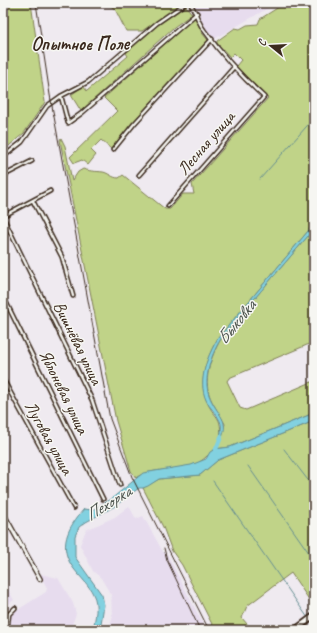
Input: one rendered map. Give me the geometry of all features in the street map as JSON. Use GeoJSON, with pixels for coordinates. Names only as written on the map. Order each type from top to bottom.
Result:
{"type":"FeatureCollection","features":[{"type":"Feature","properties":{"kind":"highway"},"geometry":{"type":"LineString","coordinates":[[295,630],[314,616]]}},
{"type":"Feature","properties":{"kind":"street"},"geometry":{"type":"LineString","coordinates":[[3,157],[22,142],[47,106],[60,96],[88,82],[157,23],[186,3]]}},
{"type":"Feature","properties":{"kind":"street"},"geometry":{"type":"LineString","coordinates":[[139,174],[234,67],[204,30],[197,13],[190,3]]}},
{"type":"Feature","properties":{"kind":"street"},"geometry":{"type":"LineString","coordinates":[[60,96],[68,123],[82,113],[197,13]]}},
{"type":"Feature","properties":{"kind":"street"},"geometry":{"type":"LineString","coordinates":[[113,150],[180,73],[212,39]]}},
{"type":"Feature","properties":{"kind":"street","name":"Лесная улица"},"geometry":{"type":"LineString","coordinates":[[168,206],[264,97],[234,67]]}},
{"type":"Feature","properties":{"kind":"street"},"geometry":{"type":"LineString","coordinates":[[3,176],[32,161]]}},
{"type":"Feature","properties":{"kind":"street"},"geometry":{"type":"LineString","coordinates":[[3,217],[50,191]]}},
{"type":"Feature","properties":{"kind":"street"},"geometry":{"type":"LineString","coordinates":[[33,201],[62,257],[73,296]]}},
{"type":"Feature","properties":{"kind":"street","name":"Вишнёвая улица"},"geometry":{"type":"LineString","coordinates":[[3,217],[92,400],[120,485]]}},
{"type":"Feature","properties":{"kind":"street","name":"Яблоневая улица"},"geometry":{"type":"LineString","coordinates":[[3,296],[103,499]]}},
{"type":"Feature","properties":{"kind":"street","name":"Луговая улица"},"geometry":{"type":"LineString","coordinates":[[3,379],[74,508]]}},
{"type":"Feature","properties":{"kind":"street"},"geometry":{"type":"LineString","coordinates":[[3,513],[40,579]]}},
{"type":"Feature","properties":{"kind":"street"},"geometry":{"type":"LineString","coordinates":[[3,531],[10,526]]}},
{"type":"Feature","properties":{"kind":"street"},"geometry":{"type":"LineString","coordinates":[[7,630],[9,614],[14,608]]}},
{"type":"Feature","properties":{"kind":"shaded area"},"geometry":{"type":"Polygon","coordinates":[[[192,3],[277,3],[214,39],[205,29],[200,19],[200,15],[192,3]]]}},
{"type":"Feature","properties":{"kind":"shaded area"},"geometry":{"type":"Polygon","coordinates":[[[129,506],[136,519],[143,516],[163,552],[167,554],[206,630],[109,630],[112,618],[111,595],[101,578],[93,571],[80,545],[86,530],[115,517],[129,506]]]}},
{"type":"Feature","properties":{"kind":"shaded area"},"geometry":{"type":"Polygon","coordinates":[[[40,574],[58,578],[73,603],[76,614],[70,630],[8,630],[11,614],[46,592],[47,588],[40,574]]]}},
{"type":"Feature","properties":{"kind":"shaded area"},"geometry":{"type":"Polygon","coordinates":[[[3,581],[14,600],[3,608],[3,581]]]}},
{"type":"Feature","properties":{"kind":"green space"},"geometry":{"type":"Polygon","coordinates":[[[3,3],[31,3],[45,102],[24,133],[3,151],[3,3]]]}},
{"type":"Feature","properties":{"kind":"green space"},"geometry":{"type":"Polygon","coordinates":[[[106,3],[183,3],[142,31],[126,31],[115,9],[106,3]]]}},
{"type":"Feature","properties":{"kind":"green space"},"geometry":{"type":"Polygon","coordinates":[[[285,3],[314,3],[314,224],[218,338],[205,367],[203,383],[206,399],[219,421],[221,432],[220,441],[225,424],[212,402],[209,394],[207,379],[217,346],[225,333],[314,229],[314,342],[229,378],[227,381],[240,408],[246,410],[314,381],[314,413],[230,447],[215,449],[198,463],[184,467],[146,473],[136,478],[131,471],[116,421],[60,140],[61,138],[65,146],[72,181],[78,172],[83,169],[103,172],[117,178],[123,175],[165,209],[170,209],[183,194],[194,194],[192,184],[268,98],[236,66],[241,60],[234,53],[230,57],[217,43],[217,41],[235,28],[240,29],[247,25],[258,24],[260,19],[285,3]]]}},
{"type":"Feature","properties":{"kind":"green space"},"geometry":{"type":"Polygon","coordinates":[[[186,6],[192,14],[174,27],[81,111],[71,95],[83,86],[87,91],[128,56],[126,53],[158,25],[186,6]]]}},
{"type":"Feature","properties":{"kind":"green space"},"geometry":{"type":"Polygon","coordinates":[[[195,17],[202,33],[208,40],[131,124],[111,149],[101,140],[91,150],[96,155],[88,165],[82,160],[74,163],[70,157],[117,111],[104,98],[195,17]]]}},
{"type":"Feature","properties":{"kind":"green space"},"geometry":{"type":"Polygon","coordinates":[[[314,421],[314,598],[310,601],[291,573],[247,606],[242,618],[252,630],[215,630],[182,565],[172,551],[163,527],[143,488],[159,479],[200,475],[218,460],[314,421]]]}},
{"type":"Feature","properties":{"kind":"water"},"geometry":{"type":"Polygon","coordinates":[[[314,224],[314,229],[225,333],[213,354],[208,371],[207,387],[212,402],[224,423],[223,435],[219,443],[221,423],[219,418],[209,406],[204,392],[203,376],[207,360],[218,338],[314,224]]]}},
{"type":"Feature","properties":{"kind":"water","name":"Пехорка"},"geometry":{"type":"Polygon","coordinates":[[[314,413],[314,421],[218,460],[200,475],[159,479],[148,486],[139,488],[115,506],[79,527],[75,536],[75,557],[102,595],[104,605],[100,630],[93,630],[96,612],[95,598],[89,587],[69,561],[65,545],[69,530],[84,509],[92,510],[110,500],[143,473],[191,465],[206,459],[210,452],[215,449],[230,447],[314,413]]]}},
{"type":"Feature","properties":{"kind":"waterway"},"geometry":{"type":"LineString","coordinates":[[260,179],[314,118]]}},
{"type":"Feature","properties":{"kind":"waterway","name":"Быковка"},"geometry":{"type":"LineString","coordinates":[[214,454],[221,437]]}},
{"type":"Feature","properties":{"kind":"waterway"},"geometry":{"type":"LineString","coordinates":[[284,449],[314,488]]}},
{"type":"Feature","properties":{"kind":"waterway"},"geometry":{"type":"LineString","coordinates":[[248,466],[314,560]]}},
{"type":"Feature","properties":{"kind":"waterway"},"geometry":{"type":"LineString","coordinates":[[213,481],[308,618]]}},
{"type":"Feature","properties":{"kind":"waterway"},"geometry":{"type":"LineString","coordinates":[[310,621],[314,626]]}},
{"type":"Feature","properties":{"kind":"railway"},"geometry":{"type":"LineString","coordinates":[[36,3],[50,95],[110,419],[132,477],[209,630]]}},
{"type":"Feature","properties":{"kind":"railway"},"geometry":{"type":"LineString","coordinates":[[164,548],[167,560],[200,630]]}},
{"type":"Feature","properties":{"kind":"district","name":"Опытное Поле"},"geometry":{"type":"Point","coordinates":[80,44]}}]}
